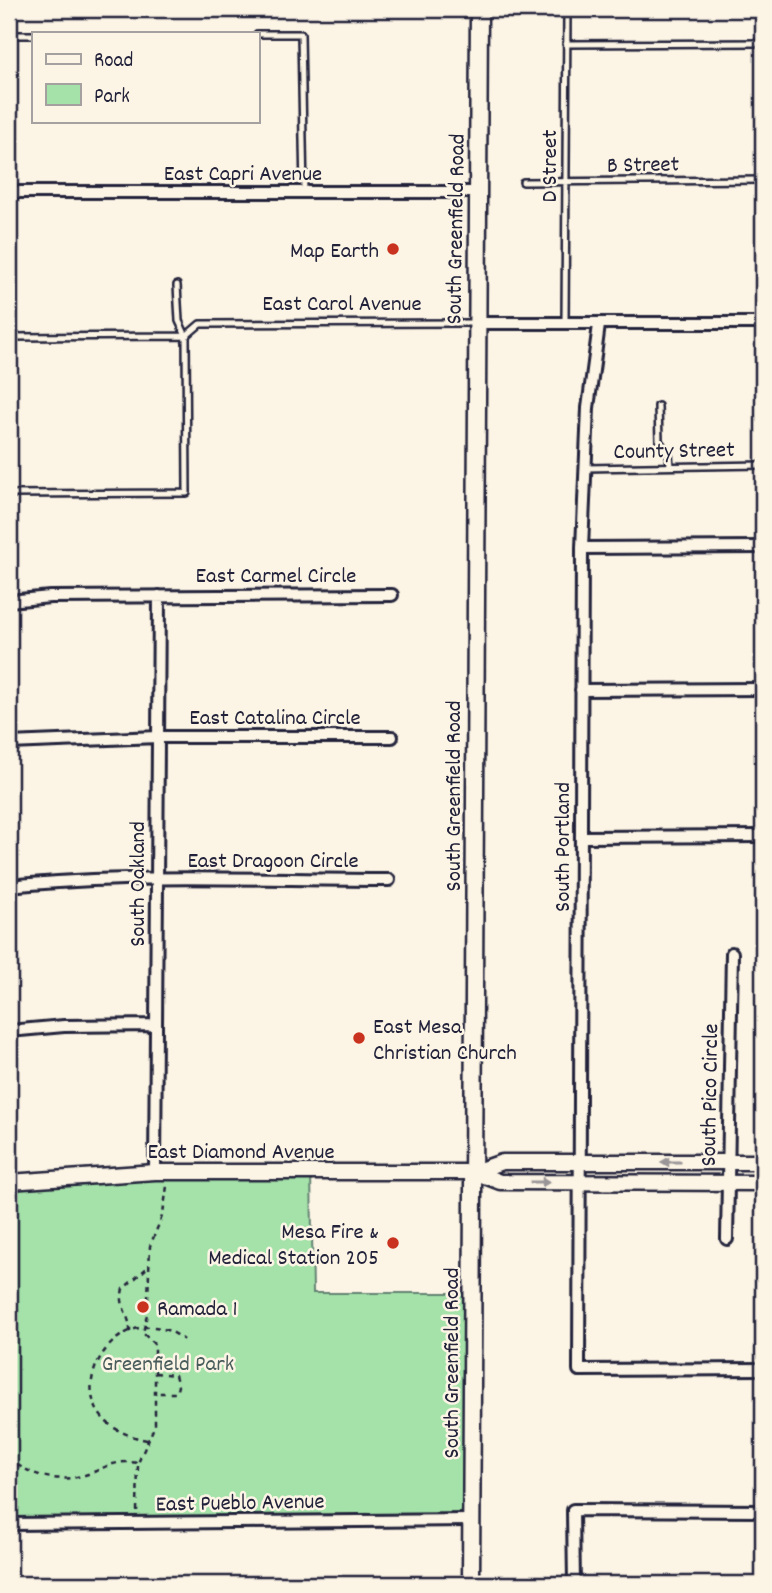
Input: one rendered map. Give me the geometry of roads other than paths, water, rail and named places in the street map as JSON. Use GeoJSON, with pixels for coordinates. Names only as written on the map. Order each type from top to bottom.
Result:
{"type":"FeatureCollection","features":[{"type":"Feature","properties":{"kind":"main road","name":"South Greenfield Road"},"geometry":{"type":"LineString","coordinates":[[471,1584],[479,9]]}},
{"type":"Feature","properties":{"kind":"street","name":"East Capri Avenue"},"geometry":{"type":"LineString","coordinates":[[9,192],[478,192]]}},
{"type":"Feature","properties":{"kind":"street","name":"East Carol Avenue"},"geometry":{"type":"LineString","coordinates":[[476,323],[763,323]]}},
{"type":"Feature","properties":{"kind":"street","name":"South Portland"},"geometry":{"type":"LineString","coordinates":[[599,324],[588,408],[582,548],[579,1370],[763,1369]]}},
{"type":"Feature","properties":{"kind":"street"},"geometry":{"type":"LineString","coordinates":[[582,548],[763,547]]}},
{"type":"Feature","properties":{"kind":"street","name":"East Carmel Circle"},"geometry":{"type":"LineString","coordinates":[[9,601],[50,597],[392,595]]}},
{"type":"Feature","properties":{"kind":"street","name":"South Oakland"},"geometry":{"type":"LineString","coordinates":[[159,596],[156,1025],[161,1172]]}},
{"type":"Feature","properties":{"kind":"street"},"geometry":{"type":"LineString","coordinates":[[581,690],[763,689]]}},
{"type":"Feature","properties":{"kind":"street","name":"East Catalina Circle"},"geometry":{"type":"LineString","coordinates":[[9,743],[158,737],[392,737]]}},
{"type":"Feature","properties":{"kind":"street"},"geometry":{"type":"LineString","coordinates":[[582,837],[763,836]]}},
{"type":"Feature","properties":{"kind":"street","name":"East Dragoon Circle"},"geometry":{"type":"LineString","coordinates":[[9,886],[52,881],[157,879],[389,880]]}},
{"type":"Feature","properties":{"kind":"street","name":"South Pico Circle"},"geometry":{"type":"LineString","coordinates":[[727,1239],[732,953]]}},
{"type":"Feature","properties":{"kind":"street"},"geometry":{"type":"LineString","coordinates":[[9,1031],[64,1026],[156,1025]]}},
{"type":"Feature","properties":{"kind":"street","name":"East Diamond Avenue"},"geometry":{"type":"LineString","coordinates":[[9,1182],[161,1172],[474,1172],[502,1163],[763,1162]]}},
{"type":"Feature","properties":{"kind":"street","name":"East Diamond Avenue"},"geometry":{"type":"LineString","coordinates":[[474,1172],[500,1182],[763,1183]]}},
{"type":"Feature","properties":{"kind":"street"},"geometry":{"type":"LineString","coordinates":[[574,1584],[573,1510],[763,1511]]}},
{"type":"Feature","properties":{"kind":"street","name":"East Pueblo Avenue"},"geometry":{"type":"LineString","coordinates":[[9,1524],[471,1520]]}},
{"type":"Feature","properties":{"kind":"lane","name":"D Street"},"geometry":{"type":"LineString","coordinates":[[565,324],[567,9]]}},
{"type":"Feature","properties":{"kind":"lane"},"geometry":{"type":"LineString","coordinates":[[259,34],[301,34],[304,194]]}},
{"type":"Feature","properties":{"kind":"lane"},"geometry":{"type":"LineString","coordinates":[[9,36],[32,35]]}},
{"type":"Feature","properties":{"kind":"lane"},"geometry":{"type":"LineString","coordinates":[[566,44],[763,43]]}},
{"type":"Feature","properties":{"kind":"lane","name":"B Street"},"geometry":{"type":"LineString","coordinates":[[523,182],[763,180]]}},
{"type":"Feature","properties":{"kind":"lane"},"geometry":{"type":"LineString","coordinates":[[9,494],[187,493],[186,336],[179,321],[177,285]]}},
{"type":"Feature","properties":{"kind":"lane","name":"East Carol Avenue"},"geometry":{"type":"LineString","coordinates":[[9,337],[186,336],[200,324],[476,323]]}},
{"type":"Feature","properties":{"kind":"lane"},"geometry":{"type":"LineString","coordinates":[[658,406],[659,441],[669,454],[670,466]]}},
{"type":"Feature","properties":{"kind":"lane","name":"County Street"},"geometry":{"type":"LineString","coordinates":[[585,468],[763,465]]}},
{"type":"Feature","properties":{"kind":"place","name":"Map Earth"},"geometry":{"type":"Point","coordinates":[393,249]}},
{"type":"Feature","properties":{"kind":"place","name":"East Mesa Christian Church"},"geometry":{"type":"Point","coordinates":[359,1038]}},
{"type":"Feature","properties":{"kind":"place","name":"Mesa Fire & Medical Station 205"},"geometry":{"type":"Point","coordinates":[393,1243]}},
{"type":"Feature","properties":{"kind":"place","name":"Ramada 1"},"geometry":{"type":"Point","coordinates":[143,1307]}},
{"type":"Feature","properties":{"kind":"park label","name":"Greenfield Park"},"geometry":{"type":"Point","coordinates":[168,1362]}}]}
